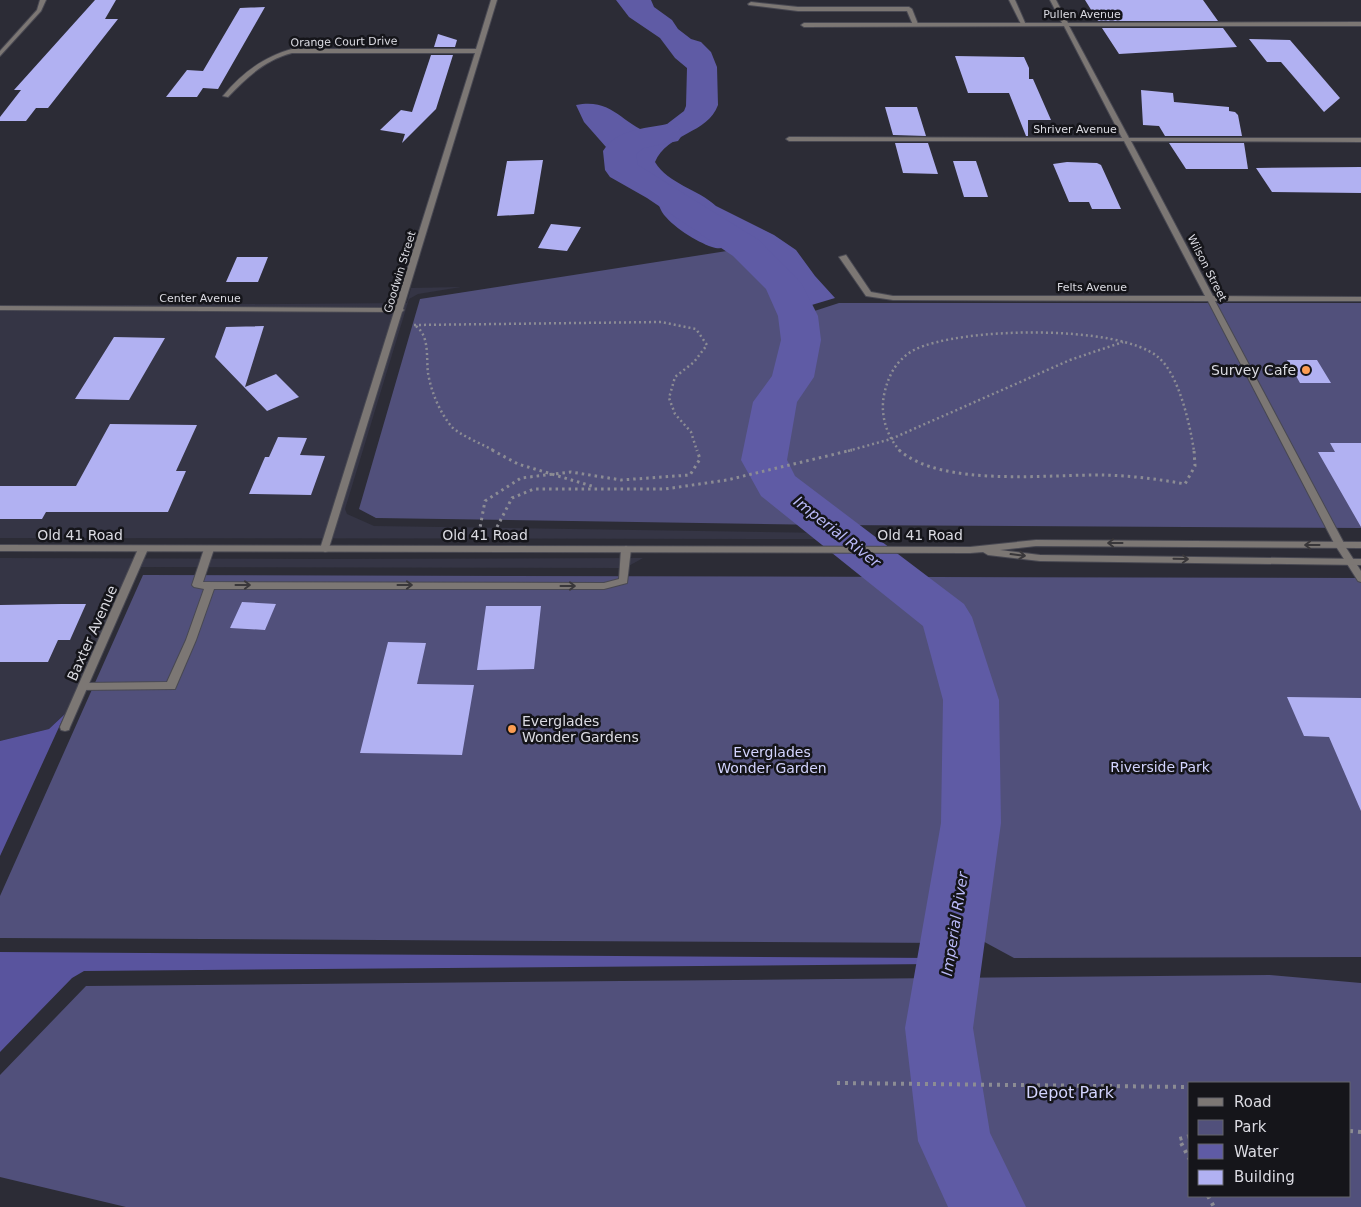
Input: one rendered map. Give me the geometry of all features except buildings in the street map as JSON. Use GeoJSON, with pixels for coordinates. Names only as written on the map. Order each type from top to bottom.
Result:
{"type":"FeatureCollection","features":[{"type":"Feature","properties":{"kind":"street"},"geometry":{"type":"LineString","coordinates":[[1,53],[39,10],[43,0]]}},
{"type":"Feature","properties":{"kind":"street","name":"Goodwin Street"},"geometry":{"type":"LineString","coordinates":[[325,549],[396,325],[494,0]]}},
{"type":"Feature","properties":{"kind":"street"},"geometry":{"type":"LineString","coordinates":[[751,4],[798,9],[909,9],[913,5],[911,0]]}},
{"type":"Feature","properties":{"kind":"street"},"geometry":{"type":"LineString","coordinates":[[1012,0],[1024,24]]}},
{"type":"Feature","properties":{"kind":"street","name":"Wilson Street"},"geometry":{"type":"LineString","coordinates":[[1053,0],[1340,545],[1356,562],[1361,579]]}},
{"type":"Feature","properties":{"kind":"street"},"geometry":{"type":"LineString","coordinates":[[909,9],[915,24]]}},
{"type":"Feature","properties":{"kind":"street","name":"Pullen Avenue"},"geometry":{"type":"LineString","coordinates":[[804,25],[1361,24]]}},
{"type":"Feature","properties":{"kind":"street","name":"Orange Court Drive"},"geometry":{"type":"LineString","coordinates":[[226,96],[262,62],[275,55],[292,51],[479,51]]}},
{"type":"Feature","properties":{"kind":"street","name":"Shriver Avenue"},"geometry":{"type":"LineString","coordinates":[[789,139],[1361,140]]}},
{"type":"Feature","properties":{"kind":"street","name":"Felts Avenue"},"geometry":{"type":"LineString","coordinates":[[843,257],[869,294],[893,298],[1361,300]]}},
{"type":"Feature","properties":{"kind":"street","name":"Center Avenue"},"geometry":{"type":"LineString","coordinates":[[0,308],[400,310]]}},
{"type":"Feature","properties":{"kind":"street","name":"Old 41 Road"},"geometry":{"type":"LineString","coordinates":[[970,550],[1036,543],[1361,545]]}},
{"type":"Feature","properties":{"kind":"street","name":"Old 41 Road"},"geometry":{"type":"LineString","coordinates":[[0,548],[783,548],[970,550],[1040,558],[1356,562]]}},
{"type":"Feature","properties":{"kind":"street"},"geometry":{"type":"LineString","coordinates":[[209,549],[197,585],[604,586],[624,581],[626,548]]}},
{"type":"Feature","properties":{"kind":"street","name":"Baxter Avenue"},"geometry":{"type":"LineString","coordinates":[[65,727],[143,549]]}},
{"type":"Feature","properties":{"kind":"street"},"geometry":{"type":"LineString","coordinates":[[83,687],[171,686],[191,640],[210,585]]}},
{"type":"Feature","properties":{"kind":"path"},"geometry":{"type":"LineString","coordinates":[[396,325],[661,322],[696,329],[706,345],[694,362],[675,377],[669,398],[675,414],[691,432],[700,460],[690,475],[659,479],[621,480],[571,472],[521,478],[485,501],[477,549]]}},
{"type":"Feature","properties":{"kind":"path"},"geometry":{"type":"LineString","coordinates":[[416,325],[421,330],[426,347],[428,372],[434,396],[452,427],[518,464],[601,489]]}},
{"type":"Feature","properties":{"kind":"path"},"geometry":{"type":"LineString","coordinates":[[1013,333],[1123,342],[1138,344],[1157,357],[1169,370],[1181,396],[1196,465],[1185,484],[1135,478],[960,473],[910,458],[891,439],[885,428],[883,413],[884,393],[889,374],[903,359],[929,343],[966,334],[1013,333]]}},
{"type":"Feature","properties":{"kind":"path"},"geometry":{"type":"LineString","coordinates":[[497,527],[512,498],[534,489],[665,489],[727,480],[804,463],[891,439],[1070,360],[1123,342]]}},
{"type":"Feature","properties":{"kind":"path"},"geometry":{"type":"LineString","coordinates":[[837,1083],[1188,1087]]}},
{"type":"Feature","properties":{"kind":"path"},"geometry":{"type":"LineString","coordinates":[[1188,1137],[1179,1139],[1188,1156]]}},
{"type":"Feature","properties":{"kind":"shaded area"},"geometry":{"type":"Polygon","coordinates":[[[461,287],[418,294],[409,299],[345,509],[347,514],[374,526],[830,533],[840,539],[0,538],[0,306],[407,303],[411,288],[461,287]]]}},
{"type":"Feature","properties":{"kind":"shaded area"},"geometry":{"type":"Polygon","coordinates":[[[0,558],[643,558],[625,568],[142,567],[134,570],[129,575],[65,714],[49,729],[0,741],[0,558]]]}},
{"type":"Feature","properties":{"kind":"shaded area"},"geometry":{"type":"Polygon","coordinates":[[[65,714],[0,856],[0,741],[49,729],[65,714]]]}},
{"type":"Feature","properties":{"kind":"shaded area"},"geometry":{"type":"Polygon","coordinates":[[[0,952],[935,958],[934,964],[84,971],[72,978],[0,1052],[0,952]]]}},
{"type":"Feature","properties":{"kind":"green space"},"geometry":{"type":"Polygon","coordinates":[[[746,248],[783,284],[799,316],[839,303],[1361,303],[1361,528],[827,525],[376,518],[359,509],[420,299],[746,248]]]}},
{"type":"Feature","properties":{"kind":"green space","name":"Everglades Wonder Garden"},"geometry":{"type":"Polygon","coordinates":[[[143,575],[1361,578],[1361,957],[1014,958],[955,926],[952,943],[0,938],[0,896],[143,575]]]}},
{"type":"Feature","properties":{"kind":"green space","name":"Depot Park"},"geometry":{"type":"Polygon","coordinates":[[[1270,975],[1361,983],[1361,1207],[126,1207],[0,1177],[0,1075],[86,986],[1270,975]]]}},
{"type":"Feature","properties":{"kind":"water"},"geometry":{"type":"Polygon","coordinates":[[[616,0],[651,0],[654,7],[672,20],[678,29],[691,39],[701,42],[711,52],[717,67],[718,105],[713,115],[697,128],[668,145],[655,162],[667,176],[675,181],[701,195],[716,206],[774,235],[796,250],[815,276],[835,298],[805,307],[792,281],[753,245],[743,244],[727,248],[717,248],[706,245],[692,237],[666,217],[649,185],[615,163],[605,154],[606,147],[584,122],[576,105],[600,105],[643,130],[654,134],[684,111],[686,106],[687,68],[675,58],[660,38],[629,17],[616,0]]]}},
{"type":"Feature","properties":{"kind":"waterway","name":"Imperial River"},"geometry":{"type":"LineString","coordinates":[[667,134],[634,140],[619,151],[622,170],[659,191],[746,248],[783,284],[798,316],[801,340],[793,377],[775,402],[764,460],[777,485],[946,617],[971,700],[971,823],[939,1028],[955,1141],[988,1207]]}},
{"type":"Feature","properties":{"kind":"place","name":"Survey Cafe"},"geometry":{"type":"Point","coordinates":[1306,370]}},
{"type":"Feature","properties":{"kind":"place","name":"Everglades Wonder Gardens"},"geometry":{"type":"Point","coordinates":[512,729]}},
{"type":"Feature","properties":{"kind":"park label","name":"Riverside Park"},"geometry":{"type":"Point","coordinates":[1160,767]}}]}
